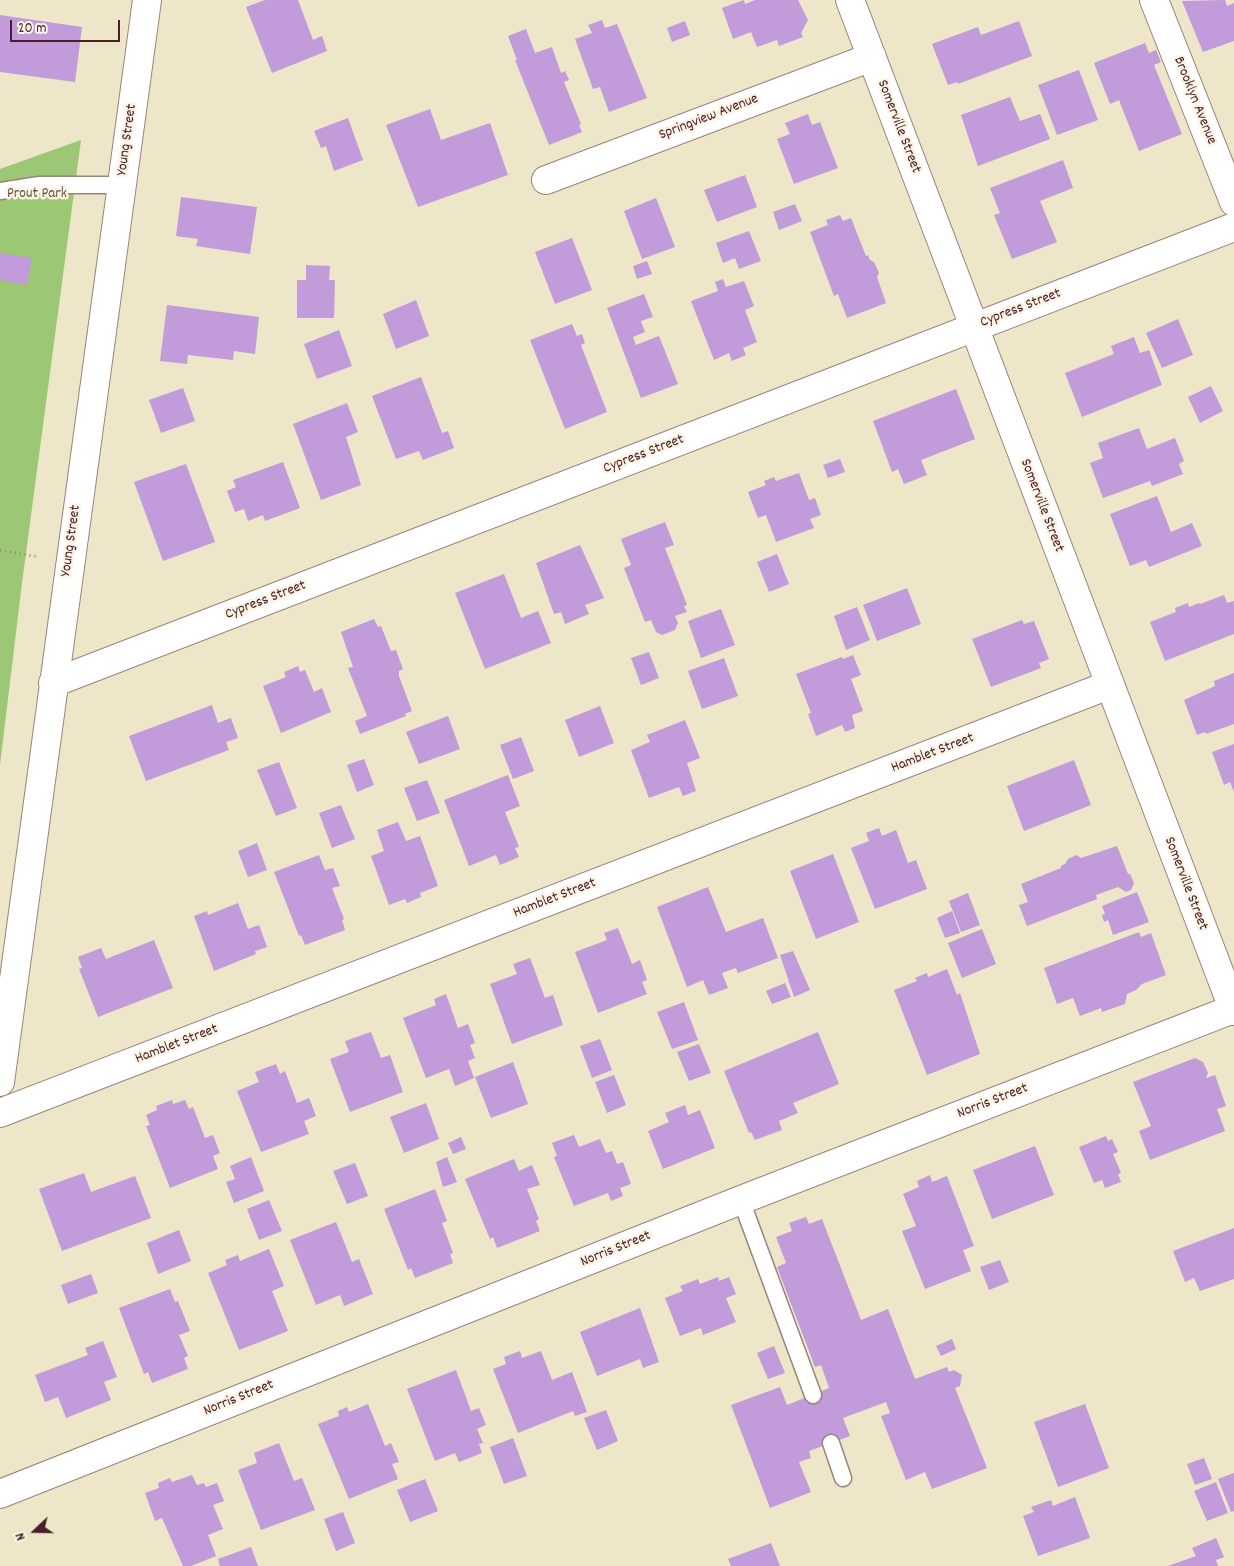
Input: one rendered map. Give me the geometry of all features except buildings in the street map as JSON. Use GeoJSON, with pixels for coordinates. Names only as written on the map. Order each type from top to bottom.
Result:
{"type":"FeatureCollection","features":[{"type":"Feature","properties":{"kind":"street","name":"Young Street"},"geometry":{"type":"LineString","coordinates":[[0,1082],[147,0]]}},
{"type":"Feature","properties":{"kind":"street","name":"Somerville Street"},"geometry":{"type":"LineString","coordinates":[[850,0],[1109,686],[1234,1010]]}},
{"type":"Feature","properties":{"kind":"street","name":"Brooklyn Avenue"},"geometry":{"type":"LineString","coordinates":[[1154,0],[1234,202]]}},
{"type":"Feature","properties":{"kind":"street","name":"Springview Avenue"},"geometry":{"type":"LineString","coordinates":[[546,180],[872,58]]}},
{"type":"Feature","properties":{"kind":"street","name":"Cypress Street"},"geometry":{"type":"LineString","coordinates":[[53,683],[1234,227]]}},
{"type":"Feature","properties":{"kind":"street","name":"Hamblet Street"},"geometry":{"type":"LineString","coordinates":[[0,1113],[1109,686]]}},
{"type":"Feature","properties":{"kind":"street","name":"Norris Street"},"geometry":{"type":"LineString","coordinates":[[0,1494],[742,1200],[1234,1010]]}},
{"type":"Feature","properties":{"kind":"lane"},"geometry":{"type":"LineString","coordinates":[[0,191],[39,185],[121,186]]}},
{"type":"Feature","properties":{"kind":"lane"},"geometry":{"type":"LineString","coordinates":[[742,1200],[813,1395]]}},
{"type":"Feature","properties":{"kind":"lane"},"geometry":{"type":"LineString","coordinates":[[831,1443],[843,1478]]}},
{"type":"Feature","properties":{"kind":"path"},"geometry":{"type":"LineString","coordinates":[[0,550],[44,558]]}},
{"type":"Feature","properties":{"kind":"green space","name":"Prout Park"},"geometry":{"type":"Polygon","coordinates":[[[81,140],[22,583],[0,765],[0,169],[81,140]]]}}]}
